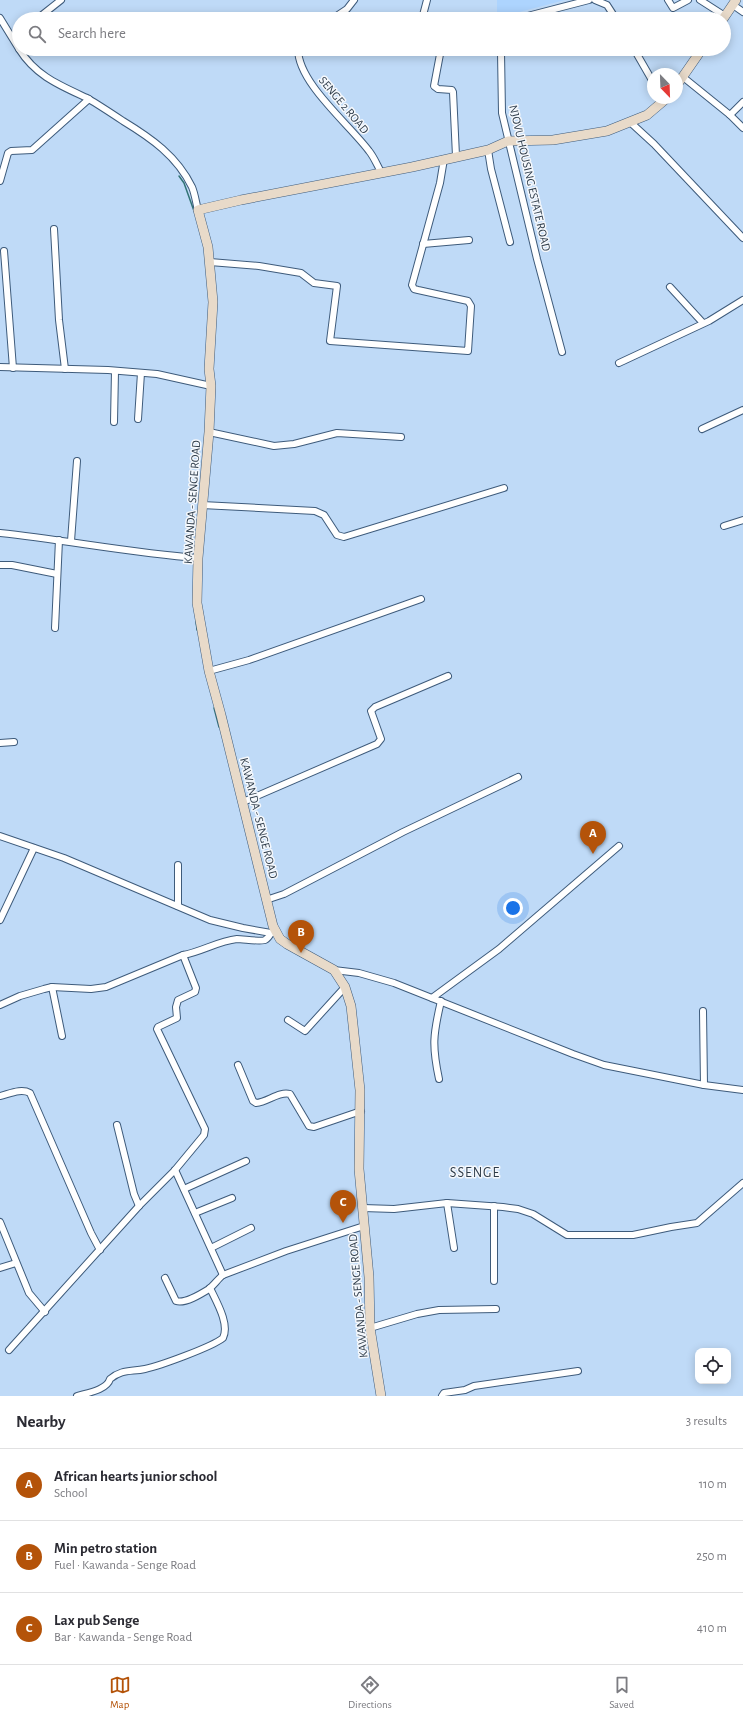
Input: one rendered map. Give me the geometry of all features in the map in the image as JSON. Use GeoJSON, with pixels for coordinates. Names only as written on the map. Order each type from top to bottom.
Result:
{"type":"FeatureCollection","features":[{"type":"Feature","properties":{"kind":"street"},"geometry":{"type":"LineString","coordinates":[[46,12],[61,0]]}},
{"type":"Feature","properties":{"kind":"street"},"geometry":{"type":"LineString","coordinates":[[342,12],[354,0]]}},
{"type":"Feature","properties":{"kind":"street"},"geometry":{"type":"LineString","coordinates":[[424,12],[427,0]]}},
{"type":"Feature","properties":{"kind":"street"},"geometry":{"type":"LineString","coordinates":[[543,12],[589,0]]}},
{"type":"Feature","properties":{"kind":"street"},"geometry":{"type":"LineString","coordinates":[[595,0],[607,5],[612,12]]}},
{"type":"Feature","properties":{"kind":"street"},"geometry":{"type":"LineString","coordinates":[[668,0],[673,8],[688,0]]}},
{"type":"Feature","properties":{"kind":"street"},"geometry":{"type":"LineString","coordinates":[[700,0],[717,12]]}},
{"type":"Feature","properties":{"kind":"street"},"geometry":{"type":"LineString","coordinates":[[728,12],[734,3],[743,12]]}},
{"type":"Feature","properties":{"kind":"street"},"geometry":{"type":"LineString","coordinates":[[0,18],[12,36]]}},
{"type":"Feature","properties":{"kind":"street"},"geometry":{"type":"LineString","coordinates":[[25,56],[38,72],[54,82],[89,99],[148,136],[168,152],[182,170],[192,188],[198,210],[488,150],[508,141],[560,138],[606,131],[647,115],[659,104]]}},
{"type":"Feature","properties":{"kind":"street","name":"SENGE 2 ROAD"},"geometry":{"type":"LineString","coordinates":[[299,56],[302,68],[313,86],[370,151],[381,172]]}},
{"type":"Feature","properties":{"kind":"street"},"geometry":{"type":"LineString","coordinates":[[440,56],[434,86],[438,89],[452,90],[453,92],[456,156]]}},
{"type":"Feature","properties":{"kind":"street","name":"NJOVU HOUSING ESTATE ROAD"},"geometry":{"type":"LineString","coordinates":[[501,56],[502,113],[537,259],[562,352]]}},
{"type":"Feature","properties":{"kind":"street"},"geometry":{"type":"LineString","coordinates":[[638,56],[647,72]]}},
{"type":"Feature","properties":{"kind":"street"},"geometry":{"type":"LineString","coordinates":[[697,56],[683,76],[730,115],[743,128]]}},
{"type":"Feature","properties":{"kind":"street"},"geometry":{"type":"LineString","coordinates":[[0,181],[8,153],[11,151],[32,150],[89,99]]}},
{"type":"Feature","properties":{"kind":"street"},"geometry":{"type":"LineString","coordinates":[[730,115],[743,102]]}},
{"type":"Feature","properties":{"kind":"street"},"geometry":{"type":"LineString","coordinates":[[630,122],[654,144],[743,238]]}},
{"type":"Feature","properties":{"kind":"street"},"geometry":{"type":"LineString","coordinates":[[488,150],[491,169],[510,242]]}},
{"type":"Feature","properties":{"kind":"street"},"geometry":{"type":"LineString","coordinates":[[210,262],[259,266],[301,272],[314,283],[337,286],[330,341],[468,351],[470,303],[468,301],[418,290],[413,287],[440,183],[444,159]]}},
{"type":"Feature","properties":{"kind":"street","name":"KAWANDA - SENGE ROAD"},"geometry":{"type":"LineString","coordinates":[[198,210],[208,247],[213,302],[209,368],[209,432],[198,558],[197,603],[209,671],[243,802],[274,933],[287,944],[334,970],[345,987],[352,1015],[361,1111],[360,1169],[369,1277],[370,1328],[381,1396]]}},
{"type":"Feature","properties":{"kind":"street"},"geometry":{"type":"LineString","coordinates":[[54,228],[59,320],[65,369]]}},
{"type":"Feature","properties":{"kind":"street"},"geometry":{"type":"LineString","coordinates":[[423,244],[469,240]]}},
{"type":"Feature","properties":{"kind":"street"},"geometry":{"type":"LineString","coordinates":[[4,251],[3,272],[13,368]]}},
{"type":"Feature","properties":{"kind":"street"},"geometry":{"type":"LineString","coordinates":[[670,287],[703,323]]}},
{"type":"Feature","properties":{"kind":"street"},"geometry":{"type":"LineString","coordinates":[[619,363],[688,332],[743,300]]}},
{"type":"Feature","properties":{"kind":"street"},"geometry":{"type":"LineString","coordinates":[[0,367],[157,374],[210,386]]}},
{"type":"Feature","properties":{"kind":"street"},"geometry":{"type":"LineString","coordinates":[[114,422],[115,371]]}},
{"type":"Feature","properties":{"kind":"street"},"geometry":{"type":"LineString","coordinates":[[138,419],[141,373]]}},
{"type":"Feature","properties":{"kind":"street"},"geometry":{"type":"LineString","coordinates":[[702,429],[743,410]]}},
{"type":"Feature","properties":{"kind":"street"},"geometry":{"type":"LineString","coordinates":[[209,432],[274,446],[294,444],[336,433],[401,437]]}},
{"type":"Feature","properties":{"kind":"street"},"geometry":{"type":"LineString","coordinates":[[71,541],[77,461]]}},
{"type":"Feature","properties":{"kind":"street"},"geometry":{"type":"LineString","coordinates":[[202,505],[315,511],[324,515],[337,535],[344,538],[504,488]]}},
{"type":"Feature","properties":{"kind":"street"},"geometry":{"type":"LineString","coordinates":[[724,526],[743,520]]}},
{"type":"Feature","properties":{"kind":"street"},"geometry":{"type":"LineString","coordinates":[[0,533],[71,541],[157,555],[198,558]]}},
{"type":"Feature","properties":{"kind":"street"},"geometry":{"type":"LineString","coordinates":[[54,628],[59,540]]}},
{"type":"Feature","properties":{"kind":"street"},"geometry":{"type":"LineString","coordinates":[[0,565],[12,565],[57,574]]}},
{"type":"Feature","properties":{"kind":"street"},"geometry":{"type":"LineString","coordinates":[[209,671],[249,660],[421,600]]}},
{"type":"Feature","properties":{"kind":"street"},"geometry":{"type":"LineString","coordinates":[[243,802],[377,744],[381,739],[372,716],[372,711],[375,707],[448,676]]}},
{"type":"Feature","properties":{"kind":"street"},"geometry":{"type":"LineString","coordinates":[[0,743],[14,742]]}},
{"type":"Feature","properties":{"kind":"street"},"geometry":{"type":"LineString","coordinates":[[266,900],[284,894],[403,832],[518,778]]}},
{"type":"Feature","properties":{"kind":"street"},"geometry":{"type":"LineString","coordinates":[[0,836],[64,858],[125,882],[210,920],[243,928],[274,933]]}},
{"type":"Feature","properties":{"kind":"street"},"geometry":{"type":"LineString","coordinates":[[432,998],[499,949],[619,846]]}},
{"type":"Feature","properties":{"kind":"street"},"geometry":{"type":"LineString","coordinates":[[0,920],[34,848]]}},
{"type":"Feature","properties":{"kind":"street"},"geometry":{"type":"LineString","coordinates":[[178,865],[178,906]]}},
{"type":"Feature","properties":{"kind":"street"},"geometry":{"type":"LineString","coordinates":[[0,1005],[20,996],[52,988],[91,990],[106,987],[183,955],[194,953],[227,940],[253,939],[260,941],[265,940],[274,933]]}},
{"type":"Feature","properties":{"kind":"street"},"geometry":{"type":"LineString","coordinates":[[9,1350],[45,1312],[139,1206],[175,1170],[202,1139],[205,1129],[157,1029],[158,1027],[177,1018],[176,1007],[178,1000],[195,992],[196,988],[183,955]]}},
{"type":"Feature","properties":{"kind":"street"},"geometry":{"type":"LineString","coordinates":[[334,970],[359,973],[394,983],[604,1065],[704,1085],[743,1090]]}},
{"type":"Feature","properties":{"kind":"street"},"geometry":{"type":"LineString","coordinates":[[288,1020],[305,1031],[345,987]]}},
{"type":"Feature","properties":{"kind":"street"},"geometry":{"type":"LineString","coordinates":[[52,988],[62,1036]]}},
{"type":"Feature","properties":{"kind":"street"},"geometry":{"type":"LineString","coordinates":[[439,1080],[433,1050],[433,1036],[441,1001]]}},
{"type":"Feature","properties":{"kind":"street"},"geometry":{"type":"LineString","coordinates":[[703,1011],[704,1085]]}},
{"type":"Feature","properties":{"kind":"street"},"geometry":{"type":"LineString","coordinates":[[238,1065],[253,1101],[256,1103],[281,1094],[290,1094],[309,1126],[314,1127],[361,1111]]}},
{"type":"Feature","properties":{"kind":"street"},"geometry":{"type":"LineString","coordinates":[[0,1096],[26,1090],[30,1093],[91,1233],[100,1250]]}},
{"type":"Feature","properties":{"kind":"street"},"geometry":{"type":"LineString","coordinates":[[117,1125],[134,1194],[139,1206]]}},
{"type":"Feature","properties":{"kind":"street"},"geometry":{"type":"LineString","coordinates":[[184,1189],[246,1161]]}},
{"type":"Feature","properties":{"kind":"street"},"geometry":{"type":"LineString","coordinates":[[175,1170],[223,1275]]}},
{"type":"Feature","properties":{"kind":"street"},"geometry":{"type":"LineString","coordinates":[[363,1208],[394,1208],[447,1203],[494,1206],[518,1209],[533,1214],[567,1235],[633,1235],[697,1223],[743,1183]]}},
{"type":"Feature","properties":{"kind":"street"},"geometry":{"type":"LineString","coordinates":[[195,1213],[232,1198]]}},
{"type":"Feature","properties":{"kind":"street"},"geometry":{"type":"LineString","coordinates":[[447,1203],[454,1248]]}},
{"type":"Feature","properties":{"kind":"street"},"geometry":{"type":"LineString","coordinates":[[494,1206],[494,1282]]}},
{"type":"Feature","properties":{"kind":"street"},"geometry":{"type":"LineString","coordinates":[[0,1222],[29,1293],[45,1312]]}},
{"type":"Feature","properties":{"kind":"street"},"geometry":{"type":"LineString","coordinates":[[165,1278],[176,1301],[186,1301],[210,1288],[216,1280],[223,1275],[278,1254],[364,1226]]}},
{"type":"Feature","properties":{"kind":"street"},"geometry":{"type":"LineString","coordinates":[[211,1248],[251,1228]]}},
{"type":"Feature","properties":{"kind":"street"},"geometry":{"type":"LineString","coordinates":[[0,1268],[16,1263]]}},
{"type":"Feature","properties":{"kind":"street"},"geometry":{"type":"LineString","coordinates":[[77,1396],[105,1387],[109,1383],[110,1379],[121,1372],[146,1369],[220,1341],[224,1335],[225,1329],[223,1318],[210,1288]]}},
{"type":"Feature","properties":{"kind":"street"},"geometry":{"type":"LineString","coordinates":[[370,1328],[417,1314],[439,1310],[496,1309]]}},
{"type":"Feature","properties":{"kind":"street"},"geometry":{"type":"LineString","coordinates":[[442,1396],[444,1393],[465,1390],[474,1386],[578,1371]]}},
{"type":"Feature","properties":{"kind":"shaded area"},"geometry":{"type":"Polygon","coordinates":[[[497,0],[565,0],[520,12],[497,12],[497,0]]]}},
{"type":"Feature","properties":{"kind":"waterway"},"geometry":{"type":"LineString","coordinates":[[179,176],[184,183],[194,211]]}},
{"type":"Feature","properties":{"kind":"waterway"},"geometry":{"type":"LineString","coordinates":[[196,621],[197,630]]}},
{"type":"Feature","properties":{"kind":"waterway"},"geometry":{"type":"LineString","coordinates":[[214,708],[219,727]]}},
{"type":"Feature","properties":{"kind":"place","name":"African hearts junior school"},"geometry":{"type":"Point","coordinates":[593,854]}},
{"type":"Feature","properties":{"kind":"place","name":"Min petro station"},"geometry":{"type":"Point","coordinates":[301,953]}},
{"type":"Feature","properties":{"kind":"place","name":"Lax pub Senge"},"geometry":{"type":"Point","coordinates":[343,1223]}},
{"type":"Feature","properties":{"kind":"district","name":"SSENGE"},"geometry":{"type":"Point","coordinates":[475,1173]}}]}
